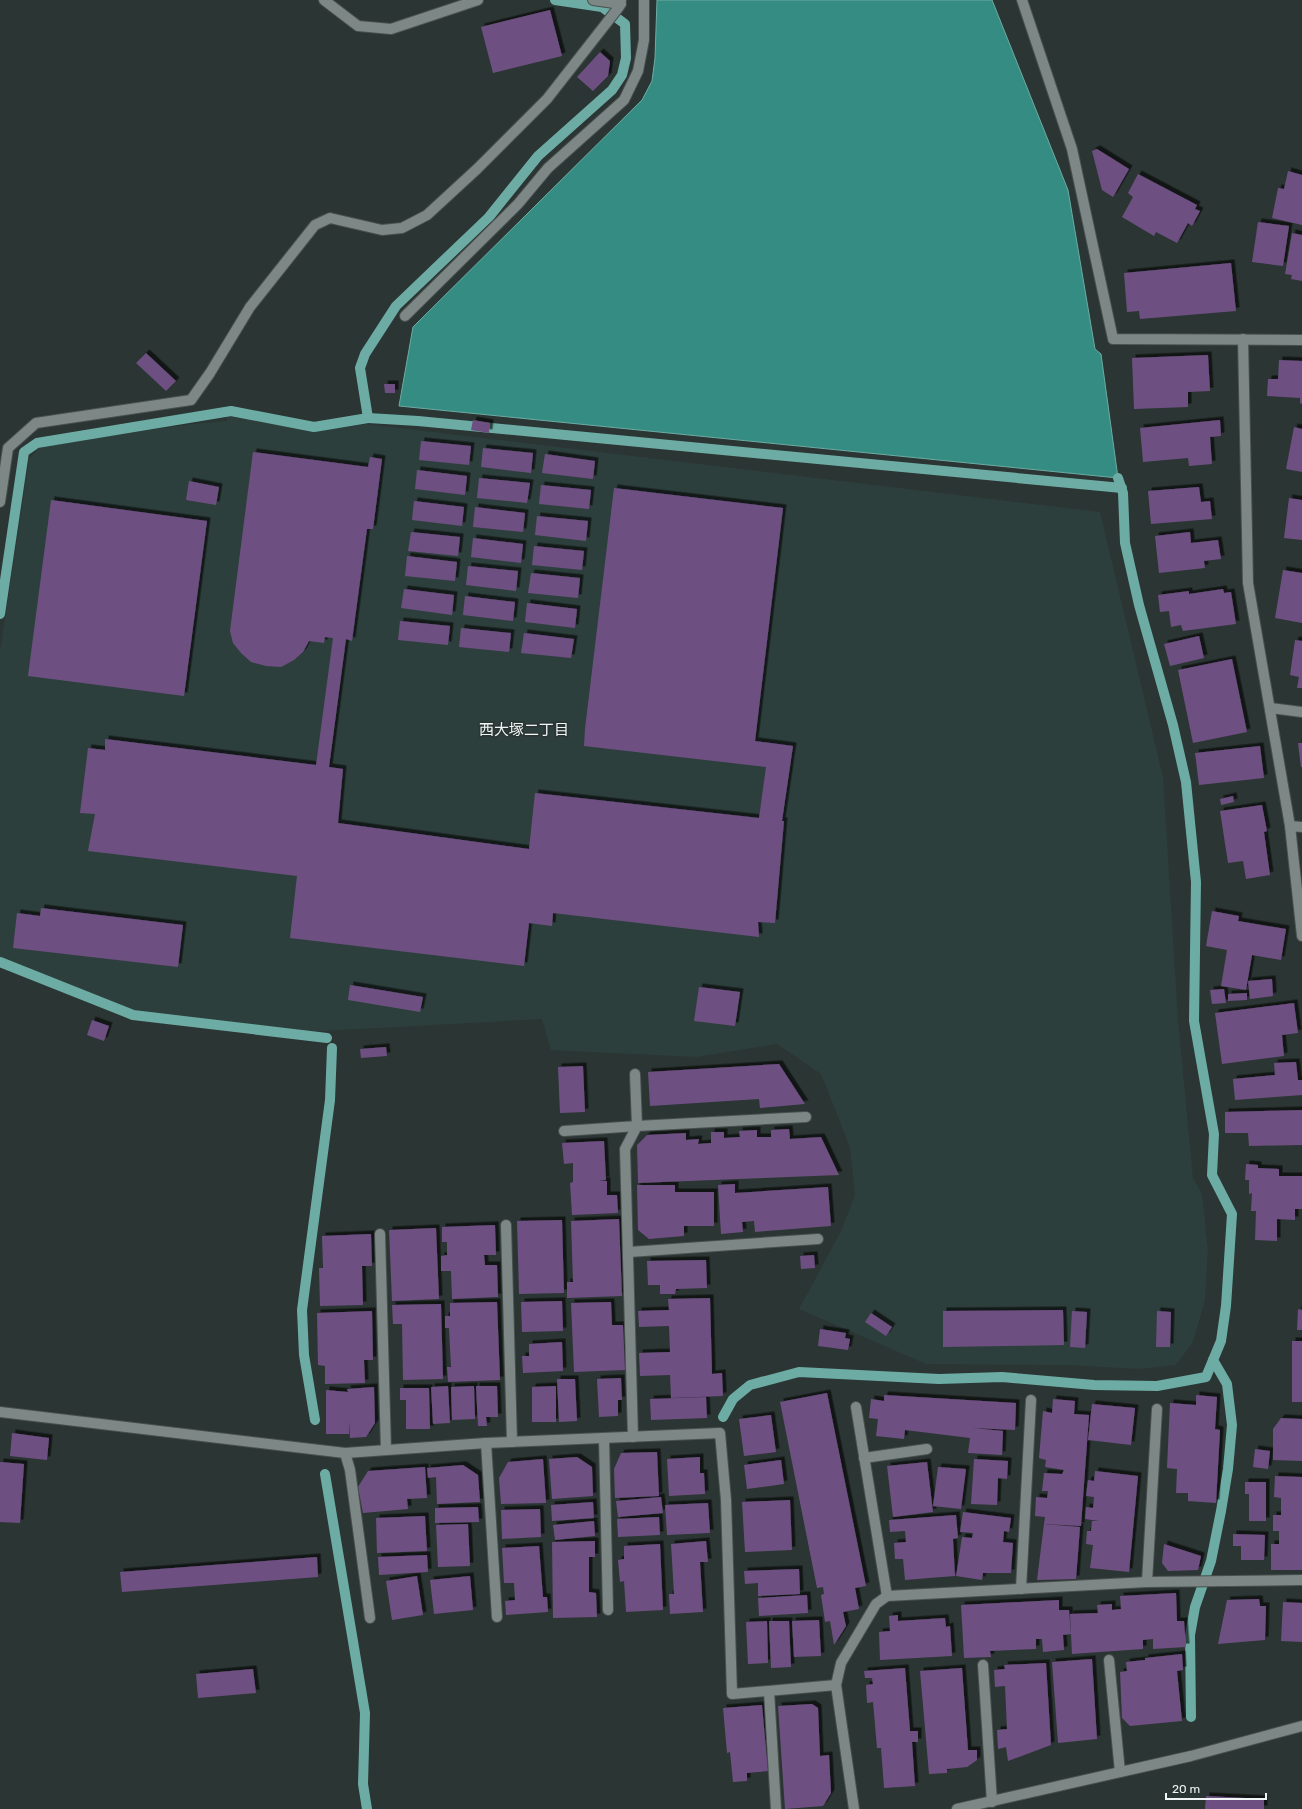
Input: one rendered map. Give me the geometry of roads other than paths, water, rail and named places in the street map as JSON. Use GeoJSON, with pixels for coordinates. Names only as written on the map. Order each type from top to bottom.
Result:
{"type":"FeatureCollection","features":[{"type":"Feature","properties":{"kind":"street"},"geometry":{"type":"LineString","coordinates":[[324,0],[358,26],[391,29],[478,0]]}},
{"type":"Feature","properties":{"kind":"street"},"geometry":{"type":"LineString","coordinates":[[593,0],[621,4]]}},
{"type":"Feature","properties":{"kind":"street"},"geometry":{"type":"LineString","coordinates":[[405,316],[518,204],[548,168],[624,100],[638,71],[644,40],[644,0]]}},
{"type":"Feature","properties":{"kind":"street"},"geometry":{"type":"LineString","coordinates":[[1022,0],[1072,148],[1113,339],[1302,340]]}},
{"type":"Feature","properties":{"kind":"street"},"geometry":{"type":"LineString","coordinates":[[0,502],[8,448],[36,423],[191,400],[210,373],[250,308],[315,225],[330,218],[382,230],[402,228],[427,215],[477,169],[547,99],[621,4]]}},
{"type":"Feature","properties":{"kind":"street"},"geometry":{"type":"LineString","coordinates":[[1243,339],[1248,583],[1290,826],[1302,936]]}},
{"type":"Feature","properties":{"kind":"street"},"geometry":{"type":"LineString","coordinates":[[1270,708],[1302,712]]}},
{"type":"Feature","properties":{"kind":"street"},"geometry":{"type":"LineString","coordinates":[[1290,826],[1302,827]]}},
{"type":"Feature","properties":{"kind":"street"},"geometry":{"type":"LineString","coordinates":[[633,1437],[625,1149],[636,1126],[635,1074]]}},
{"type":"Feature","properties":{"kind":"street"},"geometry":{"type":"LineString","coordinates":[[564,1131],[806,1117]]}},
{"type":"Feature","properties":{"kind":"street"},"geometry":{"type":"LineString","coordinates":[[506,1225],[512,1442]]}},
{"type":"Feature","properties":{"kind":"street"},"geometry":{"type":"LineString","coordinates":[[380,1234],[386,1450]]}},
{"type":"Feature","properties":{"kind":"street"},"geometry":{"type":"LineString","coordinates":[[629,1252],[818,1239]]}},
{"type":"Feature","properties":{"kind":"street"},"geometry":{"type":"LineString","coordinates":[[1021,1589],[1032,1400]]}},
{"type":"Feature","properties":{"kind":"street"},"geometry":{"type":"LineString","coordinates":[[856,1408],[886,1596]]}},
{"type":"Feature","properties":{"kind":"street"},"geometry":{"type":"LineString","coordinates":[[1147,1582],[1157,1409]]}},
{"type":"Feature","properties":{"kind":"street"},"geometry":{"type":"LineString","coordinates":[[0,1412],[346,1453],[486,1443],[720,1433],[726,1500],[732,1694],[836,1686]]}},
{"type":"Feature","properties":{"kind":"street"},"geometry":{"type":"LineString","coordinates":[[604,1439],[608,1610]]}},
{"type":"Feature","properties":{"kind":"street"},"geometry":{"type":"LineString","coordinates":[[486,1443],[496,1616]]}},
{"type":"Feature","properties":{"kind":"street"},"geometry":{"type":"LineString","coordinates":[[864,1458],[927,1448]]}},
{"type":"Feature","properties":{"kind":"street"},"geometry":{"type":"LineString","coordinates":[[346,1453],[350,1470],[370,1618]]}},
{"type":"Feature","properties":{"kind":"street"},"geometry":{"type":"LineString","coordinates":[[854,1809],[836,1686],[841,1663],[876,1604],[886,1596],[1147,1582],[1302,1580]]}},
{"type":"Feature","properties":{"kind":"street"},"geometry":{"type":"LineString","coordinates":[[1109,1660],[1120,1772]]}},
{"type":"Feature","properties":{"kind":"street"},"geometry":{"type":"LineString","coordinates":[[983,1665],[992,1802]]}},
{"type":"Feature","properties":{"kind":"street"},"geometry":{"type":"LineString","coordinates":[[769,1691],[776,1809]]}},
{"type":"Feature","properties":{"kind":"street"},"geometry":{"type":"LineString","coordinates":[[957,1809],[1191,1756],[1302,1726]]}},
{"type":"Feature","properties":{"kind":"water"},"geometry":{"type":"Polygon","coordinates":[[[657,0],[992,0],[1068,190],[1095,349],[1101,354],[1118,478],[399,406],[413,327],[642,100],[652,81],[655,58],[657,0]]]}},
{"type":"Feature","properties":{"kind":"waterway"},"geometry":{"type":"LineString","coordinates":[[0,614],[24,452],[37,443],[231,411],[314,427],[368,418],[360,368],[365,354],[396,306],[489,217],[538,156],[612,90],[622,75],[626,58],[625,24],[602,7],[555,0]]}},
{"type":"Feature","properties":{"kind":"waterway"},"geometry":{"type":"LineString","coordinates":[[368,418],[418,421],[1122,488]]}},
{"type":"Feature","properties":{"kind":"waterway"},"geometry":{"type":"LineString","coordinates":[[723,1417],[733,1399],[750,1385],[799,1372],[939,1379],[1002,1377],[1094,1385],[1157,1386],[1206,1377],[1221,1341],[1226,1306],[1232,1214],[1212,1175],[1214,1134],[1194,1021],[1196,882],[1186,782],[1173,725],[1139,605],[1125,543],[1123,493],[1118,478]]}},
{"type":"Feature","properties":{"kind":"waterway"},"geometry":{"type":"LineString","coordinates":[[0,962],[133,1015],[327,1038]]}},
{"type":"Feature","properties":{"kind":"waterway"},"geometry":{"type":"LineString","coordinates":[[315,1420],[304,1355],[302,1310],[330,1100],[332,1048]]}},
{"type":"Feature","properties":{"kind":"waterway"},"geometry":{"type":"LineString","coordinates":[[1191,1717],[1190,1635],[1195,1607],[1211,1561],[1228,1469],[1232,1425],[1227,1384],[1213,1360]]}},
{"type":"Feature","properties":{"kind":"waterway"},"geometry":{"type":"LineString","coordinates":[[325,1474],[365,1713],[363,1784],[367,1809]]}},
{"type":"Feature","properties":{"kind":"district","name":"西大塚二丁目"},"geometry":{"type":"Point","coordinates":[524,730]}}]}
